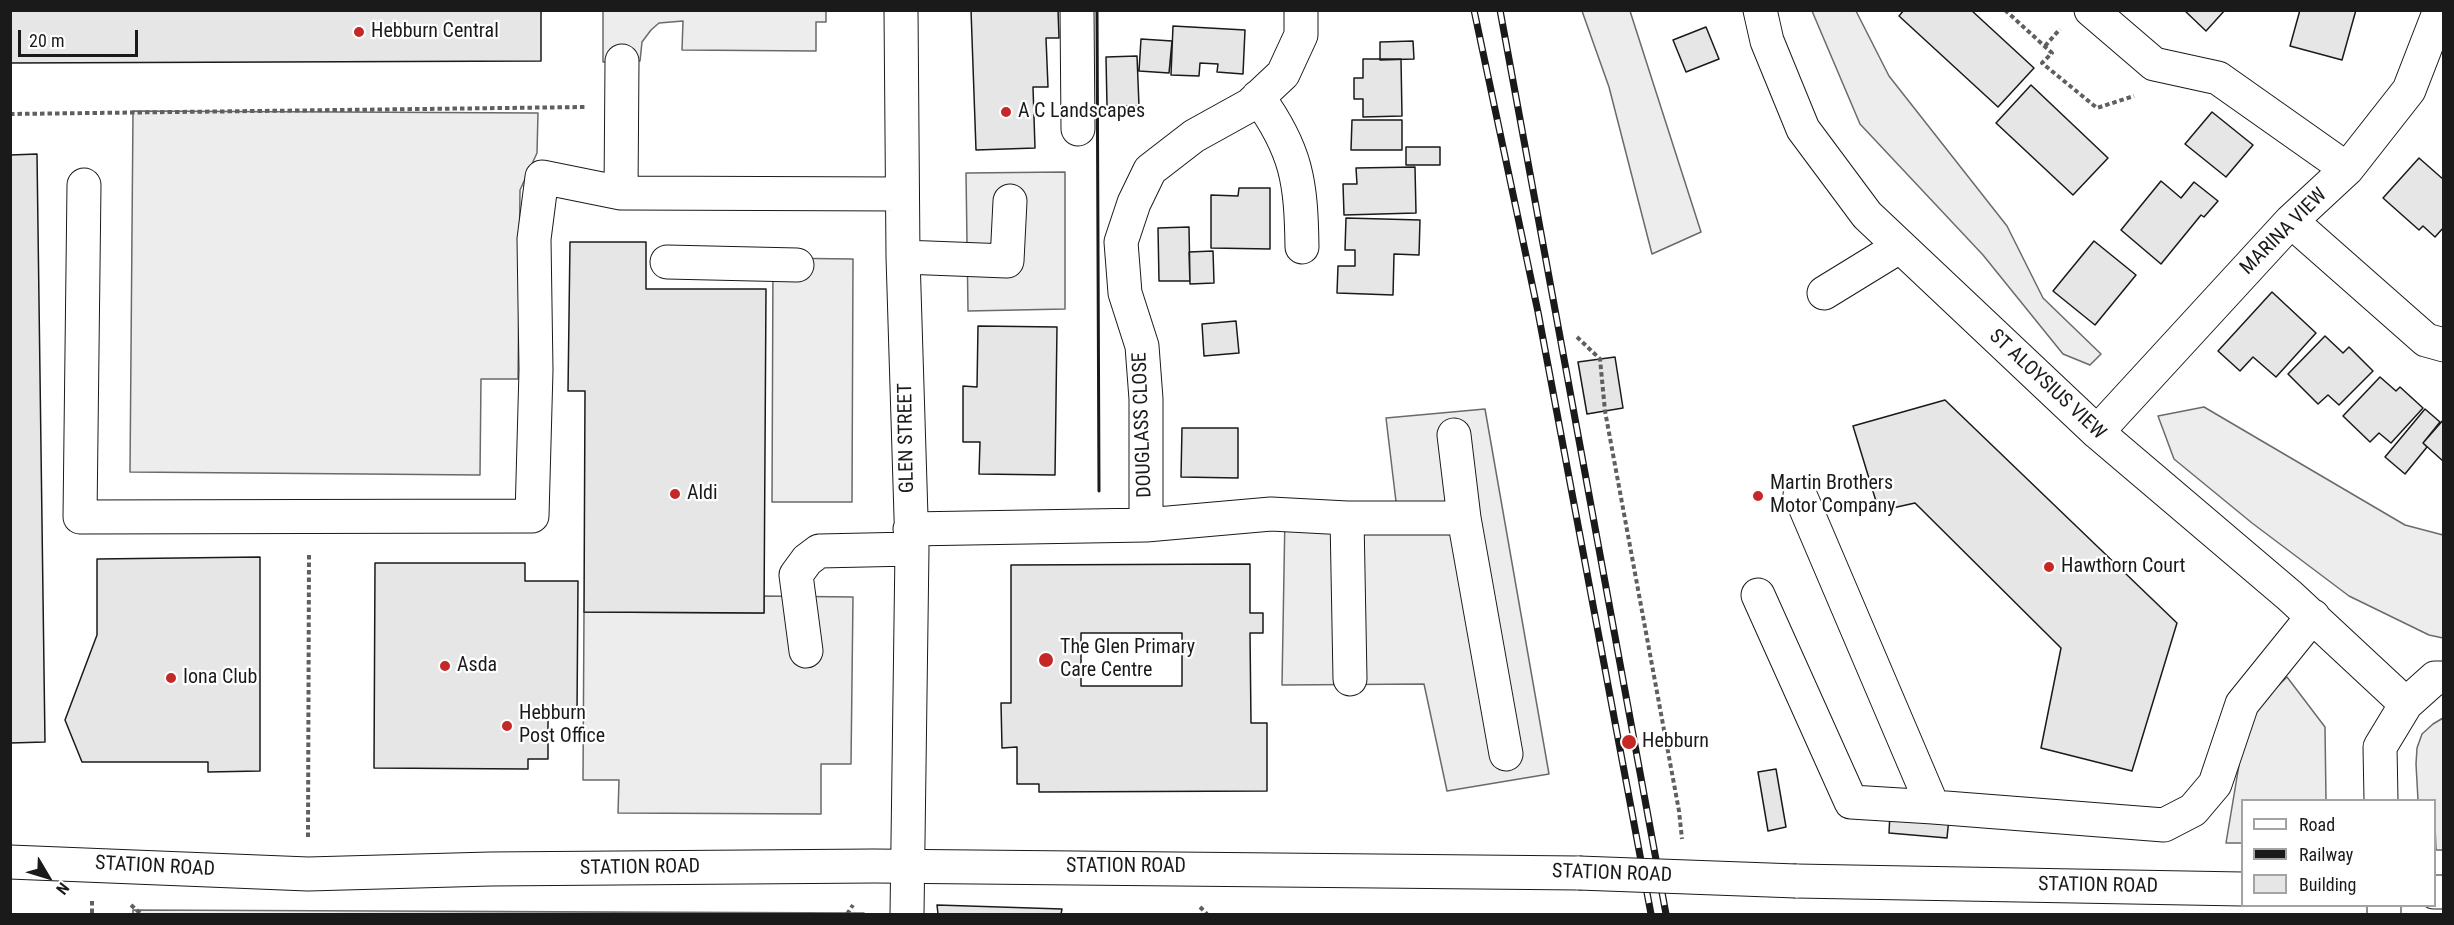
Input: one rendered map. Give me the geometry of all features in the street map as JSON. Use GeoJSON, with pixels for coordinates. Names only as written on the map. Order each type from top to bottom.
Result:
{"type":"FeatureCollection","features":[{"type":"Feature","properties":{"kind":"street","name":"GLEN STREET"},"geometry":{"type":"LineString","coordinates":[[901,10],[903,257],[911,539],[908,915]]}},
{"type":"Feature","properties":{"kind":"street"},"geometry":{"type":"LineString","coordinates":[[1077,10],[1078,129]]}},
{"type":"Feature","properties":{"kind":"street","name":"DOUGLASS CLOSE"},"geometry":{"type":"LineString","coordinates":[[1146,525],[1146,399],[1142,346],[1125,293],[1121,242],[1134,203],[1150,170],[1194,136],[1250,105],[1283,74],[1300,35],[1301,10]]}},
{"type":"Feature","properties":{"kind":"street","name":"ST ALOYSIUS VIEW"},"geometry":{"type":"LineString","coordinates":[[1760,10],[1767,41],[1803,129],[1866,215],[2097,432],[2313,616],[2406,704]]}},
{"type":"Feature","properties":{"kind":"street"},"geometry":{"type":"LineString","coordinates":[[2091,10],[2154,64],[2218,78],[2347,169]]}},
{"type":"Feature","properties":{"kind":"street","name":"MARINA VIEW"},"geometry":{"type":"LineString","coordinates":[[2097,432],[2291,221],[2347,169],[2409,90],[2440,10]]}},
{"type":"Feature","properties":{"kind":"street"},"geometry":{"type":"LineString","coordinates":[[621,193],[622,61]]}},
{"type":"Feature","properties":{"kind":"street"},"geometry":{"type":"LineString","coordinates":[[1258,98],[1278,126],[1292,156],[1301,204],[1302,247]]}},
{"type":"Feature","properties":{"kind":"street"},"geometry":{"type":"LineString","coordinates":[[84,185],[80,517],[532,516],[536,370],[534,239],[542,177],[621,193],[902,194]]}},
{"type":"Feature","properties":{"kind":"street"},"geometry":{"type":"LineString","coordinates":[[903,257],[1007,261],[1010,201]]}},
{"type":"Feature","properties":{"kind":"street"},"geometry":{"type":"LineString","coordinates":[[2291,221],[2426,340],[2444,345]]}},
{"type":"Feature","properties":{"kind":"street"},"geometry":{"type":"LineString","coordinates":[[1824,292],[1899,247]]}},
{"type":"Feature","properties":{"kind":"street"},"geometry":{"type":"LineString","coordinates":[[667,262],[797,265]]}},
{"type":"Feature","properties":{"kind":"street"},"geometry":{"type":"LineString","coordinates":[[1454,435],[1464,518],[1506,754]]}},
{"type":"Feature","properties":{"kind":"street"},"geometry":{"type":"LineString","coordinates":[[1800,495],[1933,807]]}},
{"type":"Feature","properties":{"kind":"street"},"geometry":{"type":"LineString","coordinates":[[806,651],[796,575],[807,560],[819,551],[911,539],[1146,525],[1271,514],[1347,518],[1464,518]]}},
{"type":"Feature","properties":{"kind":"street"},"geometry":{"type":"LineString","coordinates":[[1347,518],[1350,679]]}},
{"type":"Feature","properties":{"kind":"street"},"geometry":{"type":"LineString","coordinates":[[1758,595],[1851,802],[2164,825],[2193,810],[2215,784],[2242,704],[2313,616]]}},
{"type":"Feature","properties":{"kind":"street"},"geometry":{"type":"LineString","coordinates":[[2381,799],[2380,747],[2406,704],[2436,678],[2444,678]]}},
{"type":"Feature","properties":{"kind":"street","name":"STATION ROAD"},"geometry":{"type":"LineString","coordinates":[[10,862],[308,874],[490,869],[909,866],[1579,873],[1796,881],[2241,889]]}},
{"type":"Feature","properties":{"kind":"path"},"geometry":{"type":"LineString","coordinates":[[2005,10],[2052,53],[2042,63],[2097,108],[2142,93]]}},
{"type":"Feature","properties":{"kind":"path"},"geometry":{"type":"LineString","coordinates":[[10,114],[620,107]]}},
{"type":"Feature","properties":{"kind":"path"},"geometry":{"type":"LineString","coordinates":[[1577,337],[1600,359],[1605,411],[1679,811],[1682,844]]}},
{"type":"Feature","properties":{"kind":"path"},"geometry":{"type":"LineString","coordinates":[[308,874],[309,516]]}},
{"type":"Feature","properties":{"kind":"shaded area"},"geometry":{"type":"Polygon","coordinates":[[[603,11],[826,11],[826,22],[816,22],[816,51],[682,50],[683,21],[659,23],[642,42],[640,61],[603,62],[603,11]]]}},
{"type":"Feature","properties":{"kind":"shaded area"},"geometry":{"type":"Polygon","coordinates":[[[1582,11],[1630,11],[1701,232],[1652,254],[1609,87],[1582,11]]]}},
{"type":"Feature","properties":{"kind":"shaded area"},"geometry":{"type":"Polygon","coordinates":[[[1812,11],[1856,11],[1889,76],[2007,226],[2043,298],[2101,354],[2090,365],[2063,354],[1983,255],[1860,124],[1812,11]]]}},
{"type":"Feature","properties":{"kind":"shaded area"},"geometry":{"type":"Polygon","coordinates":[[[133,111],[538,113],[537,153],[520,190],[518,379],[481,379],[480,475],[130,472],[133,111]]]}},
{"type":"Feature","properties":{"kind":"shaded area"},"geometry":{"type":"Polygon","coordinates":[[[1065,172],[1065,309],[968,311],[966,173],[1065,172]]]}},
{"type":"Feature","properties":{"kind":"shaded area"},"geometry":{"type":"Polygon","coordinates":[[[773,258],[853,259],[852,502],[772,502],[773,258]]]}},
{"type":"Feature","properties":{"kind":"shaded area"},"geometry":{"type":"Polygon","coordinates":[[[2204,407],[2405,525],[2443,535],[2443,638],[2429,635],[2349,596],[2252,523],[2174,459],[2158,416],[2204,407]]]}},
{"type":"Feature","properties":{"kind":"shaded area"},"geometry":{"type":"Polygon","coordinates":[[[1485,409],[1549,774],[1447,791],[1424,684],[1282,685],[1285,514],[1397,510],[1386,418],[1485,409]]]}},
{"type":"Feature","properties":{"kind":"shaded area"},"geometry":{"type":"Polygon","coordinates":[[[764,596],[853,597],[851,764],[821,764],[821,814],[618,813],[619,780],[583,780],[584,612],[764,613],[764,596]]]}},
{"type":"Feature","properties":{"kind":"shaded area"},"geometry":{"type":"Polygon","coordinates":[[[2287,677],[2325,727],[2326,799],[2241,799],[2241,843],[2226,843],[2242,747],[2255,708],[2287,677]]]}},
{"type":"Feature","properties":{"kind":"shaded area"},"geometry":{"type":"Polygon","coordinates":[[[2443,718],[2443,850],[2436,850],[2436,799],[2418,799],[2417,748],[2422,734],[2443,718]]]}},
{"type":"Feature","properties":{"kind":"shaded area"},"geometry":{"type":"Polygon","coordinates":[[[133,910],[864,913],[133,914],[133,910]]]}},
{"type":"Feature","properties":{"kind":"building"},"geometry":{"type":"Polygon","coordinates":[[[10,10],[541,10],[541,61],[10,63],[10,10]]]}},
{"type":"Feature","properties":{"kind":"building"},"geometry":{"type":"Polygon","coordinates":[[[971,10],[1058,10],[1059,38],[1046,38],[1048,87],[1033,87],[1035,148],[976,150],[971,10]]]}},
{"type":"Feature","properties":{"kind":"building"},"geometry":{"type":"Polygon","coordinates":[[[1904,10],[1971,10],[2034,68],[1998,107],[1899,16],[1904,10]]]}},
{"type":"Feature","properties":{"kind":"building"},"geometry":{"type":"Polygon","coordinates":[[[2184,10],[2225,10],[2206,31],[2184,10]]]}},
{"type":"Feature","properties":{"kind":"building"},"geometry":{"type":"Polygon","coordinates":[[[2300,10],[2356,10],[2342,60],[2290,46],[2300,10]]]}},
{"type":"Feature","properties":{"kind":"building"},"geometry":{"type":"Polygon","coordinates":[[[1173,26],[1245,30],[1243,74],[1217,72],[1218,64],[1200,63],[1199,76],[1171,75],[1173,26]]]}},
{"type":"Feature","properties":{"kind":"building"},"geometry":{"type":"Polygon","coordinates":[[[1706,27],[1719,59],[1686,72],[1673,40],[1706,27]]]}},
{"type":"Feature","properties":{"kind":"building"},"geometry":{"type":"Polygon","coordinates":[[[1141,39],[1172,41],[1169,73],[1139,71],[1141,39]]]}},
{"type":"Feature","properties":{"kind":"building"},"geometry":{"type":"Polygon","coordinates":[[[1413,41],[1414,59],[1380,60],[1380,42],[1413,41]]]}},
{"type":"Feature","properties":{"kind":"building"},"geometry":{"type":"Polygon","coordinates":[[[1137,56],[1139,106],[1107,106],[1106,57],[1137,56]]]}},
{"type":"Feature","properties":{"kind":"building"},"geometry":{"type":"Polygon","coordinates":[[[1363,59],[1401,59],[1402,116],[1363,117],[1363,99],[1354,99],[1354,78],[1363,78],[1363,59]]]}},
{"type":"Feature","properties":{"kind":"building"},"geometry":{"type":"Polygon","coordinates":[[[2031,85],[2108,158],[2073,195],[1996,123],[2031,85]]]}},
{"type":"Feature","properties":{"kind":"building"},"geometry":{"type":"Polygon","coordinates":[[[2212,112],[2253,145],[2226,177],[2185,144],[2212,112]]]}},
{"type":"Feature","properties":{"kind":"building"},"geometry":{"type":"Polygon","coordinates":[[[1352,120],[1402,120],[1402,150],[1351,150],[1352,120]]]}},
{"type":"Feature","properties":{"kind":"building"},"geometry":{"type":"Polygon","coordinates":[[[1406,147],[1440,147],[1440,165],[1406,165],[1406,147]]]}},
{"type":"Feature","properties":{"kind":"building"},"geometry":{"type":"Polygon","coordinates":[[[37,154],[45,742],[10,743],[10,155],[37,154]]]}},
{"type":"Feature","properties":{"kind":"building"},"geometry":{"type":"Polygon","coordinates":[[[2419,158],[2444,180],[2444,227],[2435,237],[2423,226],[2419,230],[2383,198],[2419,158]]]}},
{"type":"Feature","properties":{"kind":"building"},"geometry":{"type":"Polygon","coordinates":[[[1415,167],[1416,213],[1344,215],[1343,184],[1357,184],[1356,168],[1415,167]]]}},
{"type":"Feature","properties":{"kind":"building"},"geometry":{"type":"Polygon","coordinates":[[[2161,181],[2181,198],[2194,182],[2218,201],[2204,217],[2201,215],[2161,264],[2121,230],[2161,181]]]}},
{"type":"Feature","properties":{"kind":"building"},"geometry":{"type":"Polygon","coordinates":[[[1239,188],[1270,188],[1270,249],[1211,248],[1211,195],[1238,196],[1239,188]]]}},
{"type":"Feature","properties":{"kind":"building"},"geometry":{"type":"Polygon","coordinates":[[[1346,218],[1420,220],[1419,255],[1394,254],[1393,295],[1337,293],[1338,266],[1355,266],[1355,250],[1345,250],[1346,218]]]}},
{"type":"Feature","properties":{"kind":"building"},"geometry":{"type":"Polygon","coordinates":[[[1189,227],[1190,281],[1159,281],[1158,228],[1189,227]]]}},
{"type":"Feature","properties":{"kind":"building"},"geometry":{"type":"Polygon","coordinates":[[[2094,241],[2136,275],[2095,325],[2053,291],[2094,241]]]}},
{"type":"Feature","properties":{"kind":"building","name":"Aldi"},"geometry":{"type":"Polygon","coordinates":[[[570,242],[646,242],[646,289],[766,289],[764,613],[584,612],[585,391],[568,391],[570,242]]]}},
{"type":"Feature","properties":{"kind":"building"},"geometry":{"type":"Polygon","coordinates":[[[1213,251],[1214,283],[1190,284],[1189,252],[1213,251]]]}},
{"type":"Feature","properties":{"kind":"building"},"geometry":{"type":"Polygon","coordinates":[[[2272,292],[2316,333],[2276,377],[2253,357],[2240,371],[2218,351],[2272,292]]]}},
{"type":"Feature","properties":{"kind":"building"},"geometry":{"type":"Polygon","coordinates":[[[1236,321],[1239,353],[1204,356],[1202,324],[1236,321]]]}},
{"type":"Feature","properties":{"kind":"building"},"geometry":{"type":"Polygon","coordinates":[[[978,326],[1057,327],[1055,475],[979,474],[980,442],[963,442],[963,386],[977,387],[978,326]]]}},
{"type":"Feature","properties":{"kind":"building"},"geometry":{"type":"Polygon","coordinates":[[[2325,336],[2343,353],[2349,347],[2373,371],[2339,405],[2328,395],[2318,404],[2288,374],[2325,336]]]}},
{"type":"Feature","properties":{"kind":"building"},"geometry":{"type":"Polygon","coordinates":[[[1615,357],[1623,408],[1587,414],[1578,362],[1615,357]]]}},
{"type":"Feature","properties":{"kind":"building"},"geometry":{"type":"Polygon","coordinates":[[[2380,377],[2396,391],[2400,387],[2423,408],[2391,443],[2379,433],[2370,442],[2343,416],[2380,377]]]}},
{"type":"Feature","properties":{"kind":"building","name":"Hawthorn Court"},"geometry":{"type":"Polygon","coordinates":[[[1945,400],[2177,623],[2132,771],[2041,748],[2061,648],[1915,503],[1879,511],[1853,426],[1945,400]]]}},
{"type":"Feature","properties":{"kind":"building"},"geometry":{"type":"Polygon","coordinates":[[[2425,409],[2440,422],[2423,443],[2427,447],[2405,474],[2385,457],[2425,409]]]}},
{"type":"Feature","properties":{"kind":"building"},"geometry":{"type":"Polygon","coordinates":[[[2444,419],[2444,462],[2423,443],[2444,419]]]}},
{"type":"Feature","properties":{"kind":"building"},"geometry":{"type":"Polygon","coordinates":[[[1182,428],[1238,428],[1238,478],[1181,477],[1182,428]]]}},
{"type":"Feature","properties":{"kind":"building","name":"Iona Club"},"geometry":{"type":"Polygon","coordinates":[[[260,557],[260,771],[208,772],[208,762],[82,762],[65,720],[97,635],[97,559],[260,557]]]}},
{"type":"Feature","properties":{"kind":"building"},"geometry":{"type":"Polygon","coordinates":[[[375,563],[525,563],[525,581],[578,581],[577,712],[548,712],[548,759],[528,759],[528,769],[374,768],[375,563]]]}},
{"type":"Feature","properties":{"kind":"building","name":"The Glen Primary Care Centre"},"geometry":{"type":"Polygon","coordinates":[[[1250,564],[1250,613],[1263,613],[1263,633],[1250,633],[1251,723],[1267,723],[1267,791],[1039,792],[1039,784],[1017,784],[1017,747],[1002,748],[1001,703],[1011,703],[1011,565],[1250,564]],[[1081,633],[1081,686],[1182,686],[1182,633],[1081,633]]]}},
{"type":"Feature","properties":{"kind":"building"},"geometry":{"type":"Polygon","coordinates":[[[1776,769],[1786,827],[1768,831],[1758,772],[1776,769]]]}},
{"type":"Feature","properties":{"kind":"building"},"geometry":{"type":"Polygon","coordinates":[[[1890,813],[1949,818],[1947,838],[1889,833],[1890,813]]]}},
{"type":"Feature","properties":{"kind":"building"},"geometry":{"type":"Polygon","coordinates":[[[937,905],[1062,909],[1061,914],[938,914],[937,905]]]}},
{"type":"Feature","properties":{"kind":"railway"},"geometry":{"type":"LineString","coordinates":[[1474,10],[1538,312],[1651,914]]}},
{"type":"Feature","properties":{"kind":"railway"},"geometry":{"type":"LineString","coordinates":[[1500,10],[1666,914]]}},
{"type":"Feature","properties":{"kind":"wall"},"geometry":{"type":"LineString","coordinates":[[1097,10],[1099,491]]}},
{"type":"Feature","properties":{"kind":"place","name":"Hebburn Central"},"geometry":{"type":"Point","coordinates":[359,32]}},
{"type":"Feature","properties":{"kind":"place","name":"A C Landscapes"},"geometry":{"type":"Point","coordinates":[1006,112]}},
{"type":"Feature","properties":{"kind":"place","name":"Aldi"},"geometry":{"type":"Point","coordinates":[675,494]}},
{"type":"Feature","properties":{"kind":"place","name":"Martin Brothers Motor Company"},"geometry":{"type":"Point","coordinates":[1758,496]}},
{"type":"Feature","properties":{"kind":"place","name":"Hawthorn Court"},"geometry":{"type":"Point","coordinates":[2049,567]}},
{"type":"Feature","properties":{"kind":"place","name":"The Glen Primary Care Centre"},"geometry":{"type":"Point","coordinates":[1046,660]}},
{"type":"Feature","properties":{"kind":"place","name":"Asda"},"geometry":{"type":"Point","coordinates":[445,666]}},
{"type":"Feature","properties":{"kind":"place","name":"Iona Club"},"geometry":{"type":"Point","coordinates":[171,678]}},
{"type":"Feature","properties":{"kind":"place","name":"Hebburn Post Office"},"geometry":{"type":"Point","coordinates":[507,726]}},
{"type":"Feature","properties":{"kind":"place","name":"Hebburn"},"geometry":{"type":"Point","coordinates":[1629,742]}}]}
